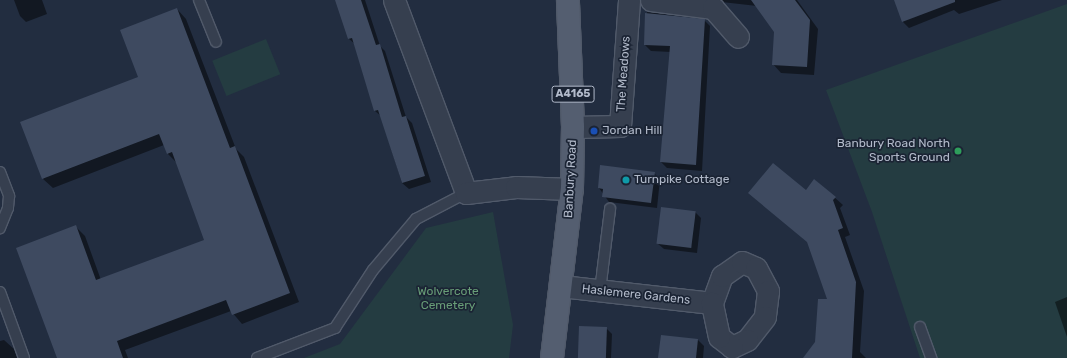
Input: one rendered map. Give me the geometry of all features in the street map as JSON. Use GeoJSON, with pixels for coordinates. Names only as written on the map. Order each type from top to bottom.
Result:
{"type":"FeatureCollection","features":[{"type":"Feature","properties":{"kind":"main road","name":"Banbury Road"},"geometry":{"type":"LineString","coordinates":[[552,358],[572,189],[573,127],[568,0]]}},
{"type":"Feature","properties":{"kind":"street"},"geometry":{"type":"LineString","coordinates":[[394,0],[466,193],[516,187],[572,189]]}},
{"type":"Feature","properties":{"kind":"street","name":"The Meadows"},"geometry":{"type":"LineString","coordinates":[[573,127],[620,126],[629,0]]}},
{"type":"Feature","properties":{"kind":"street"},"geometry":{"type":"LineString","coordinates":[[651,0],[713,8],[738,37]]}},
{"type":"Feature","properties":{"kind":"street","name":"Haslemere Gardens"},"geometry":{"type":"LineString","coordinates":[[561,286],[712,303]]}},
{"type":"Feature","properties":{"kind":"lane"},"geometry":{"type":"LineString","coordinates":[[199,0],[216,42]]}},
{"type":"Feature","properties":{"kind":"lane"},"geometry":{"type":"LineString","coordinates":[[0,172],[9,196],[8,208],[0,228]]}},
{"type":"Feature","properties":{"kind":"lane"},"geometry":{"type":"LineString","coordinates":[[257,358],[335,328],[373,270],[416,219],[466,193]]}},
{"type":"Feature","properties":{"kind":"lane"},"geometry":{"type":"LineString","coordinates":[[600,291],[610,209]]}},
{"type":"Feature","properties":{"kind":"lane"},"geometry":{"type":"LineString","coordinates":[[0,292],[24,358]]}},
{"type":"Feature","properties":{"kind":"lane"},"geometry":{"type":"LineString","coordinates":[[920,327],[931,358]]}},
{"type":"Feature","properties":{"kind":"green space","name":"Banbury Road North Sports Ground"},"geometry":{"type":"Polygon","coordinates":[[[1067,4],[1067,358],[920,358],[872,212],[826,90],[1067,4]]]}},
{"type":"Feature","properties":{"kind":"green space"},"geometry":{"type":"Polygon","coordinates":[[[266,39],[280,74],[226,96],[212,61],[266,39]]]}},
{"type":"Feature","properties":{"kind":"green space","name":"Wolvercote Cemetery"},"geometry":{"type":"Polygon","coordinates":[[[493,212],[513,325],[509,358],[304,358],[340,344],[426,228],[493,212]]]}},
{"type":"Feature","properties":{"kind":"building"},"geometry":{"type":"Polygon","coordinates":[[[335,0],[361,0],[376,45],[380,44],[402,117],[406,116],[425,176],[402,183],[378,110],[374,111],[352,38],[348,39],[335,0]]]}},
{"type":"Feature","properties":{"kind":"building"},"geometry":{"type":"Polygon","coordinates":[[[751,0],[795,0],[810,20],[807,67],[772,65],[774,32],[751,0]]]}},
{"type":"Feature","properties":{"kind":"building"},"geometry":{"type":"Polygon","coordinates":[[[894,0],[955,0],[955,2],[902,22],[894,0]]]}},
{"type":"Feature","properties":{"kind":"building"},"geometry":{"type":"Polygon","coordinates":[[[177,8],[230,148],[235,146],[290,293],[232,315],[226,300],[117,341],[123,358],[57,358],[16,248],[76,225],[96,280],[204,240],[172,152],[167,154],[159,134],[42,179],[20,122],[138,77],[120,30],[177,8]]]}},
{"type":"Feature","properties":{"kind":"building"},"geometry":{"type":"Polygon","coordinates":[[[645,13],[705,19],[696,165],[660,162],[670,46],[644,45],[645,13]]]}},
{"type":"Feature","properties":{"kind":"building"},"geometry":{"type":"Polygon","coordinates":[[[773,163],[806,190],[814,179],[836,197],[833,200],[843,228],[838,230],[856,282],[852,358],[803,358],[815,342],[818,299],[827,299],[807,242],[748,193],[773,163]]]}},
{"type":"Feature","properties":{"kind":"building","name":"Turnpike Cottage"},"geometry":{"type":"Polygon","coordinates":[[[600,165],[655,172],[651,203],[602,197],[603,189],[598,188],[600,165]]]}},
{"type":"Feature","properties":{"kind":"building"},"geometry":{"type":"Polygon","coordinates":[[[661,207],[696,211],[691,248],[656,244],[661,207]]]}},
{"type":"Feature","properties":{"kind":"building"},"geometry":{"type":"Polygon","coordinates":[[[579,326],[607,327],[606,358],[578,358],[579,326]]]}},
{"type":"Feature","properties":{"kind":"building"},"geometry":{"type":"Polygon","coordinates":[[[661,335],[698,339],[696,358],[658,358],[661,335]]]}},
{"type":"Feature","properties":{"kind":"place","name":"Jordan Hill"},"geometry":{"type":"Point","coordinates":[594,131]}},
{"type":"Feature","properties":{"kind":"place","name":"Banbury Road North Sports Ground"},"geometry":{"type":"Point","coordinates":[958,151]}},
{"type":"Feature","properties":{"kind":"place","name":"Turnpike Cottage"},"geometry":{"type":"Point","coordinates":[626,180]}}]}
